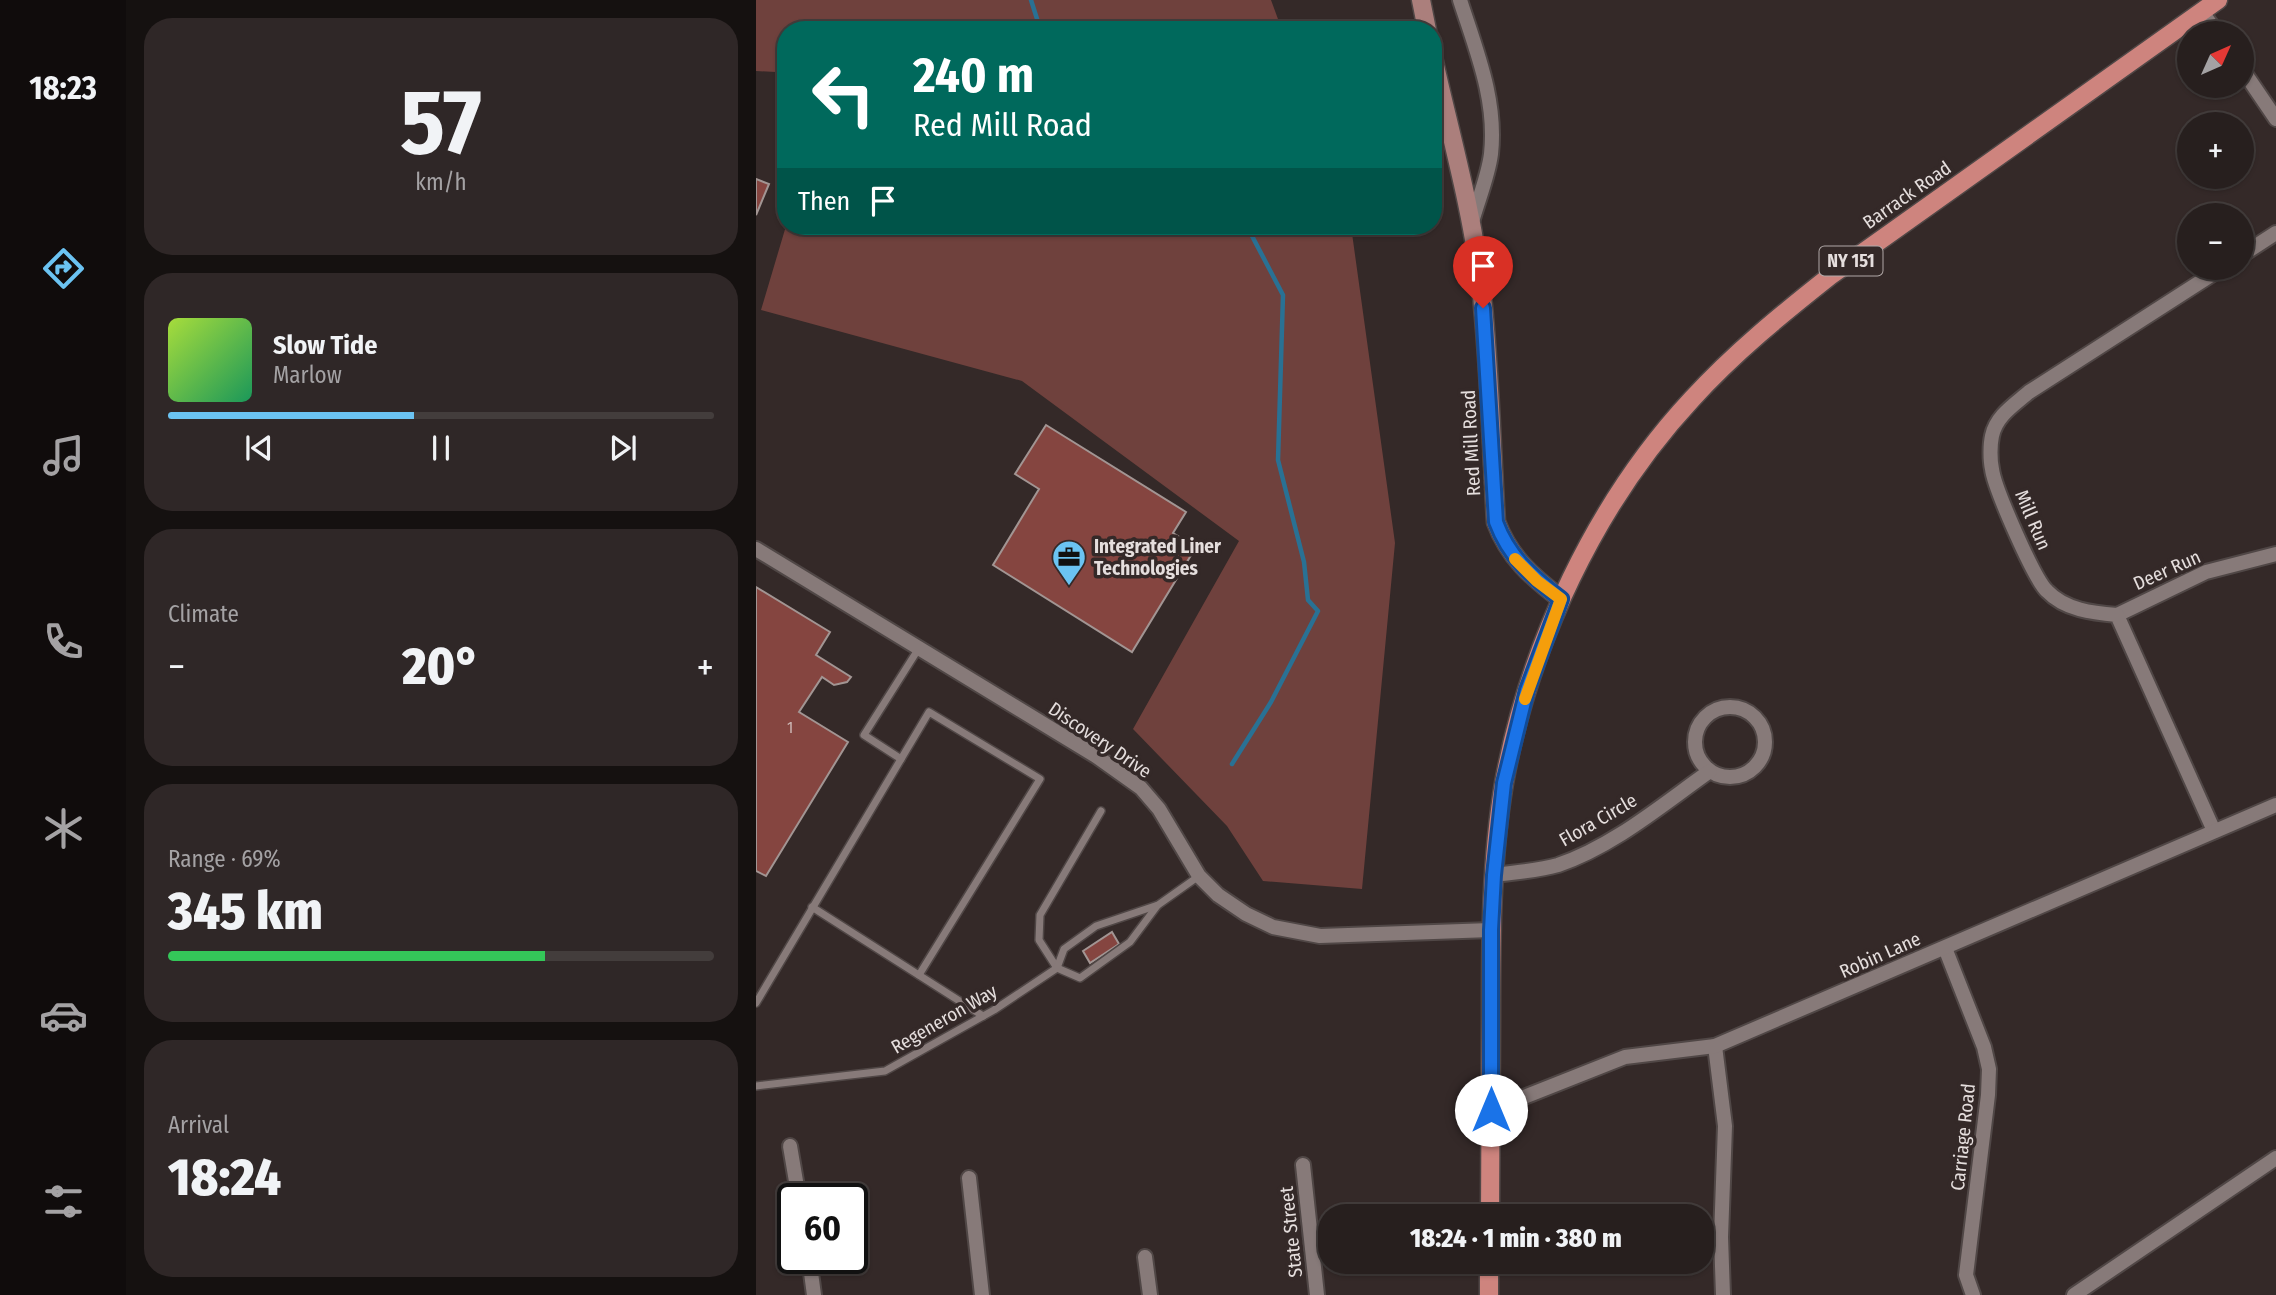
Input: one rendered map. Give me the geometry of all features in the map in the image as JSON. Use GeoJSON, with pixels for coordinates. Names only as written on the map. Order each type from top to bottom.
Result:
{"type":"FeatureCollection","features":[{"type":"Feature","properties":{"kind":"main road","name":"Barrack Road"},"geometry":{"type":"LineString","coordinates":[[1561,599],[1592,537],[1623,487],[1692,399],[1743,349],[1830,276],[2218,0]]}},
{"type":"Feature","properties":{"kind":"main road","name":"NY 151"},"geometry":{"type":"LineString","coordinates":[[1490,1204],[1491,930],[1504,783],[1527,690],[1561,599]]}},
{"type":"Feature","properties":{"kind":"main road"},"geometry":{"type":"LineString","coordinates":[[1489,1274],[1489,1295]]}},
{"type":"Feature","properties":{"kind":"street"},"geometry":{"type":"LineString","coordinates":[[1421,0],[1425,21]]}},
{"type":"Feature","properties":{"kind":"street"},"geometry":{"type":"LineString","coordinates":[[1460,0],[1486,79],[1492,110],[1489,163],[1472,223]]}},
{"type":"Feature","properties":{"kind":"street"},"geometry":{"type":"LineString","coordinates":[[2202,12],[2208,21]]}},
{"type":"Feature","properties":{"kind":"street"},"geometry":{"type":"LineString","coordinates":[[2254,87],[2276,119]]}},
{"type":"Feature","properties":{"kind":"street","name":"Red Mill Road"},"geometry":{"type":"LineString","coordinates":[[1442,95],[1472,223],[1486,343],[1496,522],[1503,540],[1519,564],[1561,599]]}},
{"type":"Feature","properties":{"kind":"street"},"geometry":{"type":"LineString","coordinates":[[2254,247],[2276,233]]}},
{"type":"Feature","properties":{"kind":"street","name":"Mill Run"},"geometry":{"type":"LineString","coordinates":[[2117,615],[2093,614],[2062,603],[2046,591],[2033,570],[1992,470],[1992,436],[2001,415],[2029,393],[2203,280]]}},
{"type":"Feature","properties":{"kind":"street","name":"Discovery Drive"},"geometry":{"type":"LineString","coordinates":[[756,549],[1096,756],[1141,788],[1159,809],[1199,876],[1218,895],[1246,914],[1273,927],[1320,936],[1491,930]]}},
{"type":"Feature","properties":{"kind":"street","name":"Deer Run"},"geometry":{"type":"LineString","coordinates":[[2117,615],[2206,572],[2276,554]]}},
{"type":"Feature","properties":{"kind":"street"},"geometry":{"type":"LineString","coordinates":[[2117,615],[2214,831]]}},
{"type":"Feature","properties":{"kind":"street"},"geometry":{"type":"LineString","coordinates":[[1733,707],[1754,716],[1765,737],[1760,759],[1743,774],[1732,777],[1720,776],[1710,771],[1696,752],[1697,730],[1703,720],[1711,712],[1733,707]]}},
{"type":"Feature","properties":{"kind":"street","name":"Flora Circle"},"geometry":{"type":"LineString","coordinates":[[1494,875],[1556,866],[1580,856],[1642,819],[1710,771]]}},
{"type":"Feature","properties":{"kind":"street","name":"Robin Lane"},"geometry":{"type":"LineString","coordinates":[[1491,1110],[1625,1057],[1715,1046],[2276,805]]}},
{"type":"Feature","properties":{"kind":"street","name":"Carriage Road"},"geometry":{"type":"LineString","coordinates":[[1945,948],[1984,1047],[1989,1069],[1966,1275],[1973,1295]]}},
{"type":"Feature","properties":{"kind":"street"},"geometry":{"type":"LineString","coordinates":[[1715,1046],[1725,1126],[1721,1237],[1723,1295]]}},
{"type":"Feature","properties":{"kind":"street"},"geometry":{"type":"LineString","coordinates":[[790,1146],[796,1183]]}},
{"type":"Feature","properties":{"kind":"street"},"geometry":{"type":"LineString","coordinates":[[2074,1295],[2276,1158]]}},
{"type":"Feature","properties":{"kind":"street","name":"State Street"},"geometry":{"type":"LineString","coordinates":[[1303,1165],[1317,1295]]}},
{"type":"Feature","properties":{"kind":"street"},"geometry":{"type":"LineString","coordinates":[[969,1178],[982,1295]]}},
{"type":"Feature","properties":{"kind":"street"},"geometry":{"type":"LineString","coordinates":[[1145,1257],[1150,1295]]}},
{"type":"Feature","properties":{"kind":"street"},"geometry":{"type":"LineString","coordinates":[[811,1274],[814,1295]]}},
{"type":"Feature","properties":{"kind":"lane"},"geometry":{"type":"LineString","coordinates":[[901,759],[864,735],[919,648]]}},
{"type":"Feature","properties":{"kind":"lane"},"geometry":{"type":"LineString","coordinates":[[756,1003],[929,712],[1040,779],[919,975]]}},
{"type":"Feature","properties":{"kind":"lane"},"geometry":{"type":"LineString","coordinates":[[1056,968],[1039,940],[1040,915],[1101,811]]}},
{"type":"Feature","properties":{"kind":"lane","name":"Regeneron Way"},"geometry":{"type":"LineString","coordinates":[[756,1086],[885,1071],[983,1016],[1056,968],[1064,949],[1096,926],[1158,905],[1199,876]]}},
{"type":"Feature","properties":{"kind":"lane","name":"Regeneron Way"},"geometry":{"type":"LineString","coordinates":[[1056,968],[1080,978],[1130,942],[1158,905]]}},
{"type":"Feature","properties":{"kind":"lane"},"geometry":{"type":"LineString","coordinates":[[812,907],[983,1016]]}},
{"type":"Feature","properties":{"kind":"shaded area"},"geometry":{"type":"Polygon","coordinates":[[[756,0],[1271,0],[1279,21],[777,21],[777,74],[756,71],[756,0]]]}},
{"type":"Feature","properties":{"kind":"shaded area"},"geometry":{"type":"Polygon","coordinates":[[[783,235],[1352,235],[1395,543],[1362,889],[1263,881],[1227,826],[1133,729],[1239,541],[1022,381],[761,310],[783,235]]]}},
{"type":"Feature","properties":{"kind":"building"},"geometry":{"type":"Polygon","coordinates":[[[756,179],[769,184],[756,215],[756,179]]]}},
{"type":"Feature","properties":{"kind":"building"},"geometry":{"type":"Polygon","coordinates":[[[1046,425],[1186,512],[1173,533],[1196,547],[1132,652],[993,565],[1039,489],[1015,474],[1046,425]]]}},
{"type":"Feature","properties":{"kind":"building"},"geometry":{"type":"Polygon","coordinates":[[[756,587],[830,632],[816,655],[851,677],[847,682],[834,685],[822,677],[799,712],[848,742],[766,876],[756,871],[756,587]]]}},
{"type":"Feature","properties":{"kind":"building"},"geometry":{"type":"Polygon","coordinates":[[[1112,932],[1119,944],[1090,963],[1083,951],[1112,932]]]}},
{"type":"Feature","properties":{"kind":"waterway"},"geometry":{"type":"LineString","coordinates":[[1031,0],[1038,21]]}},
{"type":"Feature","properties":{"kind":"waterway"},"geometry":{"type":"LineString","coordinates":[[1232,764],[1271,702],[1318,611],[1308,600],[1304,562],[1278,460],[1283,295],[1252,235]]}},
{"type":"Feature","properties":{"kind":"slow traffic"},"geometry":{"type":"LineString","coordinates":[[1515,559],[1537,581],[1561,599],[1525,699]]}},
{"type":"Feature","properties":{"kind":"place","name":"Integrated Liner Technologies"},"geometry":{"type":"Point","coordinates":[1069,587]}},
{"type":"Feature","properties":{"kind":"route"},"geometry":{"type":"LineString","coordinates":[[1483,308],[1496,522],[1503,540],[1519,564],[1561,599],[1527,690],[1504,783],[1491,930],[1491,1110]]}}]}
